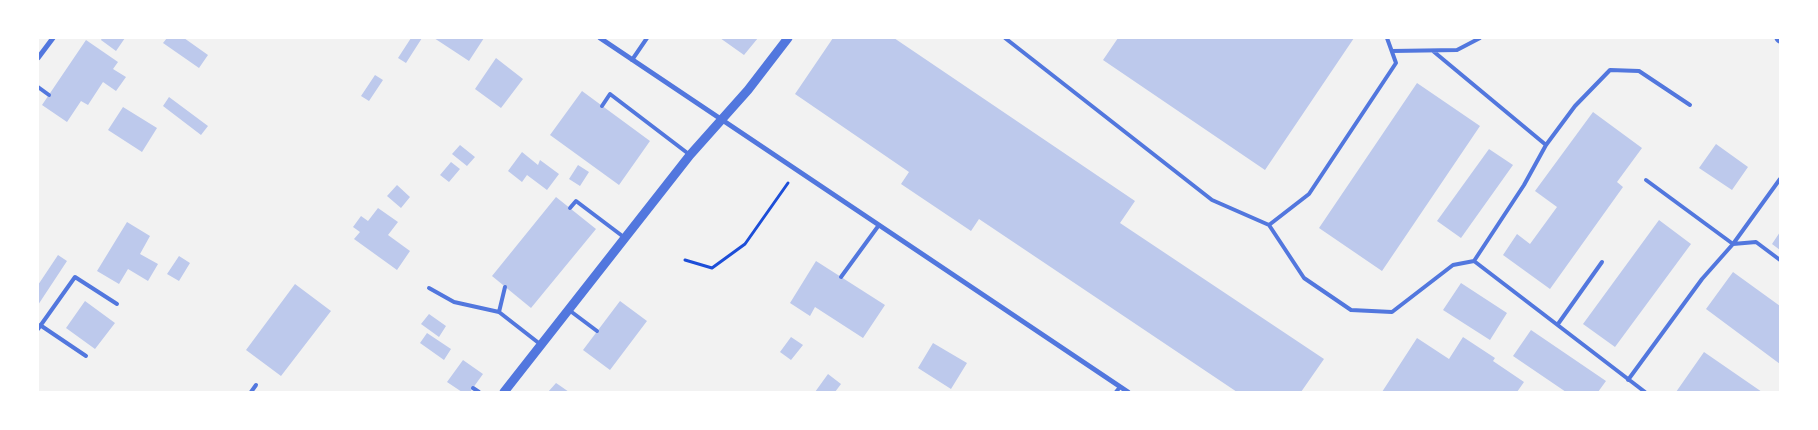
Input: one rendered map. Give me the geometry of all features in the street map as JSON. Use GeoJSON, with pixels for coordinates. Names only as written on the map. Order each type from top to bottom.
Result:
{"type":"FeatureCollection","features":[{"type":"Feature","properties":{"kind":"street"},"geometry":{"type":"LineString","coordinates":[[38,58],[53,38]]}},
{"type":"Feature","properties":{"kind":"street"},"geometry":{"type":"LineString","coordinates":[[600,38],[1128,392]]}},
{"type":"Feature","properties":{"kind":"street"},"geometry":{"type":"LineString","coordinates":[[504,392],[690,155],[722,120],[788,38]]}},
{"type":"Feature","properties":{"kind":"lane"},"geometry":{"type":"LineString","coordinates":[[632,60],[647,38]]}},
{"type":"Feature","properties":{"kind":"lane"},"geometry":{"type":"LineString","coordinates":[[1005,38],[1212,200],[1268,225],[1304,278],[1351,310],[1392,312],[1453,265],[1474,261],[1524,185],[1546,145],[1575,106],[1610,70],[1639,71],[1690,106]]}},
{"type":"Feature","properties":{"kind":"lane"},"geometry":{"type":"LineString","coordinates":[[1268,225],[1308,194],[1396,63],[1387,38]]}},
{"type":"Feature","properties":{"kind":"lane"},"geometry":{"type":"LineString","coordinates":[[1392,51],[1457,50],[1480,38]]}},
{"type":"Feature","properties":{"kind":"lane"},"geometry":{"type":"LineString","coordinates":[[1432,51],[1546,145]]}},
{"type":"Feature","properties":{"kind":"lane"},"geometry":{"type":"LineString","coordinates":[[38,87],[49,95]]}},
{"type":"Feature","properties":{"kind":"lane"},"geometry":{"type":"LineString","coordinates":[[602,106],[610,94],[690,155]]}},
{"type":"Feature","properties":{"kind":"lane"},"geometry":{"type":"LineString","coordinates":[[1628,380],[1702,278],[1733,244],[1780,179]]}},
{"type":"Feature","properties":{"kind":"lane"},"geometry":{"type":"LineString","coordinates":[[1646,180],[1733,244],[1756,242],[1780,260]]}},
{"type":"Feature","properties":{"kind":"lane"},"geometry":{"type":"LineString","coordinates":[[570,208],[576,201],[625,238]]}},
{"type":"Feature","properties":{"kind":"lane"},"geometry":{"type":"LineString","coordinates":[[841,277],[879,225]]}},
{"type":"Feature","properties":{"kind":"lane"},"geometry":{"type":"LineString","coordinates":[[1474,261],[1645,392]]}},
{"type":"Feature","properties":{"kind":"lane"},"geometry":{"type":"LineString","coordinates":[[1558,324],[1602,262]]}},
{"type":"Feature","properties":{"kind":"lane"},"geometry":{"type":"LineString","coordinates":[[86,356],[39,327],[75,277],[117,304]]}},
{"type":"Feature","properties":{"kind":"lane"},"geometry":{"type":"LineString","coordinates":[[499,312],[505,286]]}},
{"type":"Feature","properties":{"kind":"lane"},"geometry":{"type":"LineString","coordinates":[[429,288],[454,302],[499,312],[541,345]]}},
{"type":"Feature","properties":{"kind":"lane"},"geometry":{"type":"LineString","coordinates":[[569,310],[597,331]]}},
{"type":"Feature","properties":{"kind":"lane"},"geometry":{"type":"LineString","coordinates":[[251,392],[256,385]]}},
{"type":"Feature","properties":{"kind":"lane"},"geometry":{"type":"LineString","coordinates":[[1116,392],[1120,387]]}},
{"type":"Feature","properties":{"kind":"lane"},"geometry":{"type":"LineString","coordinates":[[473,388],[478,392]]}},
{"type":"Feature","properties":{"kind":"path"},"geometry":{"type":"LineString","coordinates":[[685,260],[712,268],[745,244],[797,170]]}},
{"type":"Feature","properties":{"kind":"building"},"geometry":{"type":"Polygon","coordinates":[[[102,38],[125,38],[116,51],[101,40],[102,38]]]}},
{"type":"Feature","properties":{"kind":"building"},"geometry":{"type":"Polygon","coordinates":[[[167,38],[184,38],[208,55],[199,68],[163,43],[167,38]]]}},
{"type":"Feature","properties":{"kind":"building"},"geometry":{"type":"Polygon","coordinates":[[[411,38],[422,38],[406,63],[398,58],[411,38]]]}},
{"type":"Feature","properties":{"kind":"building"},"geometry":{"type":"Polygon","coordinates":[[[434,38],[484,38],[469,61],[434,38]]]}},
{"type":"Feature","properties":{"kind":"building"},"geometry":{"type":"Polygon","coordinates":[[[720,38],[758,38],[744,55],[720,38]]]}},
{"type":"Feature","properties":{"kind":"building"},"geometry":{"type":"Polygon","coordinates":[[[833,38],[894,38],[1135,201],[1120,223],[1324,359],[1301,392],[1237,392],[979,219],[971,231],[901,184],[909,172],[795,94],[833,38]]]}},
{"type":"Feature","properties":{"kind":"building"},"geometry":{"type":"Polygon","coordinates":[[[1118,38],[1354,38],[1265,170],[1103,60],[1118,38]]]}},
{"type":"Feature","properties":{"kind":"building"},"geometry":{"type":"Polygon","coordinates":[[[86,40],[118,62],[113,69],[126,77],[116,91],[103,82],[88,105],[81,101],[67,122],[42,105],[86,40]]]}},
{"type":"Feature","properties":{"kind":"building"},"geometry":{"type":"Polygon","coordinates":[[[496,58],[523,79],[501,108],[475,89],[496,58]]]}},
{"type":"Feature","properties":{"kind":"building"},"geometry":{"type":"Polygon","coordinates":[[[375,75],[383,80],[369,101],[361,96],[375,75]]]}},
{"type":"Feature","properties":{"kind":"building"},"geometry":{"type":"Polygon","coordinates":[[[1417,83],[1480,126],[1382,271],[1319,228],[1417,83]]]}},
{"type":"Feature","properties":{"kind":"building"},"geometry":{"type":"Polygon","coordinates":[[[582,91],[650,141],[619,185],[550,135],[582,91]]]}},
{"type":"Feature","properties":{"kind":"building"},"geometry":{"type":"Polygon","coordinates":[[[169,97],[208,126],[201,135],[163,106],[169,97]]]}},
{"type":"Feature","properties":{"kind":"building"},"geometry":{"type":"Polygon","coordinates":[[[123,107],[157,128],[142,152],[108,130],[123,107]]]}},
{"type":"Feature","properties":{"kind":"building"},"geometry":{"type":"Polygon","coordinates":[[[1593,112],[1642,148],[1617,182],[1623,187],[1550,289],[1503,255],[1517,234],[1530,244],[1557,207],[1535,191],[1593,112]]]}},
{"type":"Feature","properties":{"kind":"building"},"geometry":{"type":"Polygon","coordinates":[[[1716,144],[1748,167],[1732,190],[1699,168],[1716,144]]]}},
{"type":"Feature","properties":{"kind":"building"},"geometry":{"type":"Polygon","coordinates":[[[460,145],[475,157],[467,166],[452,154],[460,145]]]}},
{"type":"Feature","properties":{"kind":"building"},"geometry":{"type":"Polygon","coordinates":[[[1489,149],[1513,165],[1461,238],[1437,221],[1489,149]]]}},
{"type":"Feature","properties":{"kind":"building"},"geometry":{"type":"Polygon","coordinates":[[[522,152],[538,165],[540,160],[559,174],[547,190],[527,175],[522,182],[508,171],[522,152]]]}},
{"type":"Feature","properties":{"kind":"building"},"geometry":{"type":"Polygon","coordinates":[[[451,162],[460,169],[449,182],[440,175],[451,162]]]}},
{"type":"Feature","properties":{"kind":"building"},"geometry":{"type":"Polygon","coordinates":[[[578,165],[589,172],[580,186],[569,179],[578,165]]]}},
{"type":"Feature","properties":{"kind":"building"},"geometry":{"type":"Polygon","coordinates":[[[397,185],[410,197],[401,208],[387,196],[397,185]]]}},
{"type":"Feature","properties":{"kind":"building"},"geometry":{"type":"Polygon","coordinates":[[[556,197],[596,229],[531,308],[492,276],[556,197]]]}},
{"type":"Feature","properties":{"kind":"building"},"geometry":{"type":"Polygon","coordinates":[[[378,208],[398,222],[388,235],[410,251],[397,270],[354,239],[360,232],[353,227],[361,216],[368,221],[378,208]]]}},
{"type":"Feature","properties":{"kind":"building"},"geometry":{"type":"Polygon","coordinates":[[[1659,220],[1691,244],[1615,347],[1583,324],[1659,220]]]}},
{"type":"Feature","properties":{"kind":"building"},"geometry":{"type":"Polygon","coordinates":[[[127,222],[150,236],[140,254],[158,264],[148,281],[128,269],[119,284],[97,271],[127,222]]]}},
{"type":"Feature","properties":{"kind":"building"},"geometry":{"type":"Polygon","coordinates":[[[1780,232],[1780,250],[1772,244],[1780,232]]]}},
{"type":"Feature","properties":{"kind":"building"},"geometry":{"type":"Polygon","coordinates":[[[58,255],[67,261],[38,305],[38,285],[58,255]]]}},
{"type":"Feature","properties":{"kind":"building"},"geometry":{"type":"Polygon","coordinates":[[[179,256],[190,263],[179,281],[167,274],[179,256]]]}},
{"type":"Feature","properties":{"kind":"building"},"geometry":{"type":"Polygon","coordinates":[[[816,261],[885,305],[863,338],[815,307],[810,316],[790,303],[816,261]]]}},
{"type":"Feature","properties":{"kind":"building"},"geometry":{"type":"Polygon","coordinates":[[[1733,272],[1780,306],[1780,364],[1706,309],[1733,272]]]}},
{"type":"Feature","properties":{"kind":"building"},"geometry":{"type":"Polygon","coordinates":[[[1461,283],[1507,313],[1490,340],[1443,310],[1461,283]]]}},
{"type":"Feature","properties":{"kind":"building"},"geometry":{"type":"Polygon","coordinates":[[[295,284],[331,311],[281,376],[246,350],[295,284]]]}},
{"type":"Feature","properties":{"kind":"building"},"geometry":{"type":"Polygon","coordinates":[[[85,301],[115,323],[95,349],[66,328],[85,301]]]}},
{"type":"Feature","properties":{"kind":"building"},"geometry":{"type":"Polygon","coordinates":[[[620,301],[647,321],[610,370],[583,350],[620,301]]]}},
{"type":"Feature","properties":{"kind":"building"},"geometry":{"type":"Polygon","coordinates":[[[429,314],[446,326],[439,337],[421,324],[429,314]]]}},
{"type":"Feature","properties":{"kind":"building"},"geometry":{"type":"Polygon","coordinates":[[[1531,330],[1606,381],[1598,392],[1566,392],[1513,356],[1531,330]]]}},
{"type":"Feature","properties":{"kind":"building"},"geometry":{"type":"Polygon","coordinates":[[[427,333],[451,349],[444,360],[420,343],[427,333]]]}},
{"type":"Feature","properties":{"kind":"building"},"geometry":{"type":"Polygon","coordinates":[[[791,337],[803,345],[791,360],[780,352],[791,337]]]}},
{"type":"Feature","properties":{"kind":"building"},"geometry":{"type":"Polygon","coordinates":[[[1463,337],[1495,358],[1493,361],[1524,382],[1517,392],[1382,392],[1417,338],[1449,359],[1463,337]]]}},
{"type":"Feature","properties":{"kind":"building"},"geometry":{"type":"Polygon","coordinates":[[[933,343],[967,363],[951,389],[918,368],[933,343]]]}},
{"type":"Feature","properties":{"kind":"building"},"geometry":{"type":"Polygon","coordinates":[[[1704,352],[1762,392],[1676,392],[1704,352]]]}},
{"type":"Feature","properties":{"kind":"building"},"geometry":{"type":"Polygon","coordinates":[[[463,360],[483,374],[470,392],[462,392],[447,382],[463,360]]]}},
{"type":"Feature","properties":{"kind":"building"},"geometry":{"type":"Polygon","coordinates":[[[828,374],[841,384],[835,392],[815,392],[828,374]]]}},
{"type":"Feature","properties":{"kind":"building"},"geometry":{"type":"Polygon","coordinates":[[[556,383],[559,385],[569,392],[548,392],[556,383]]]}}]}
